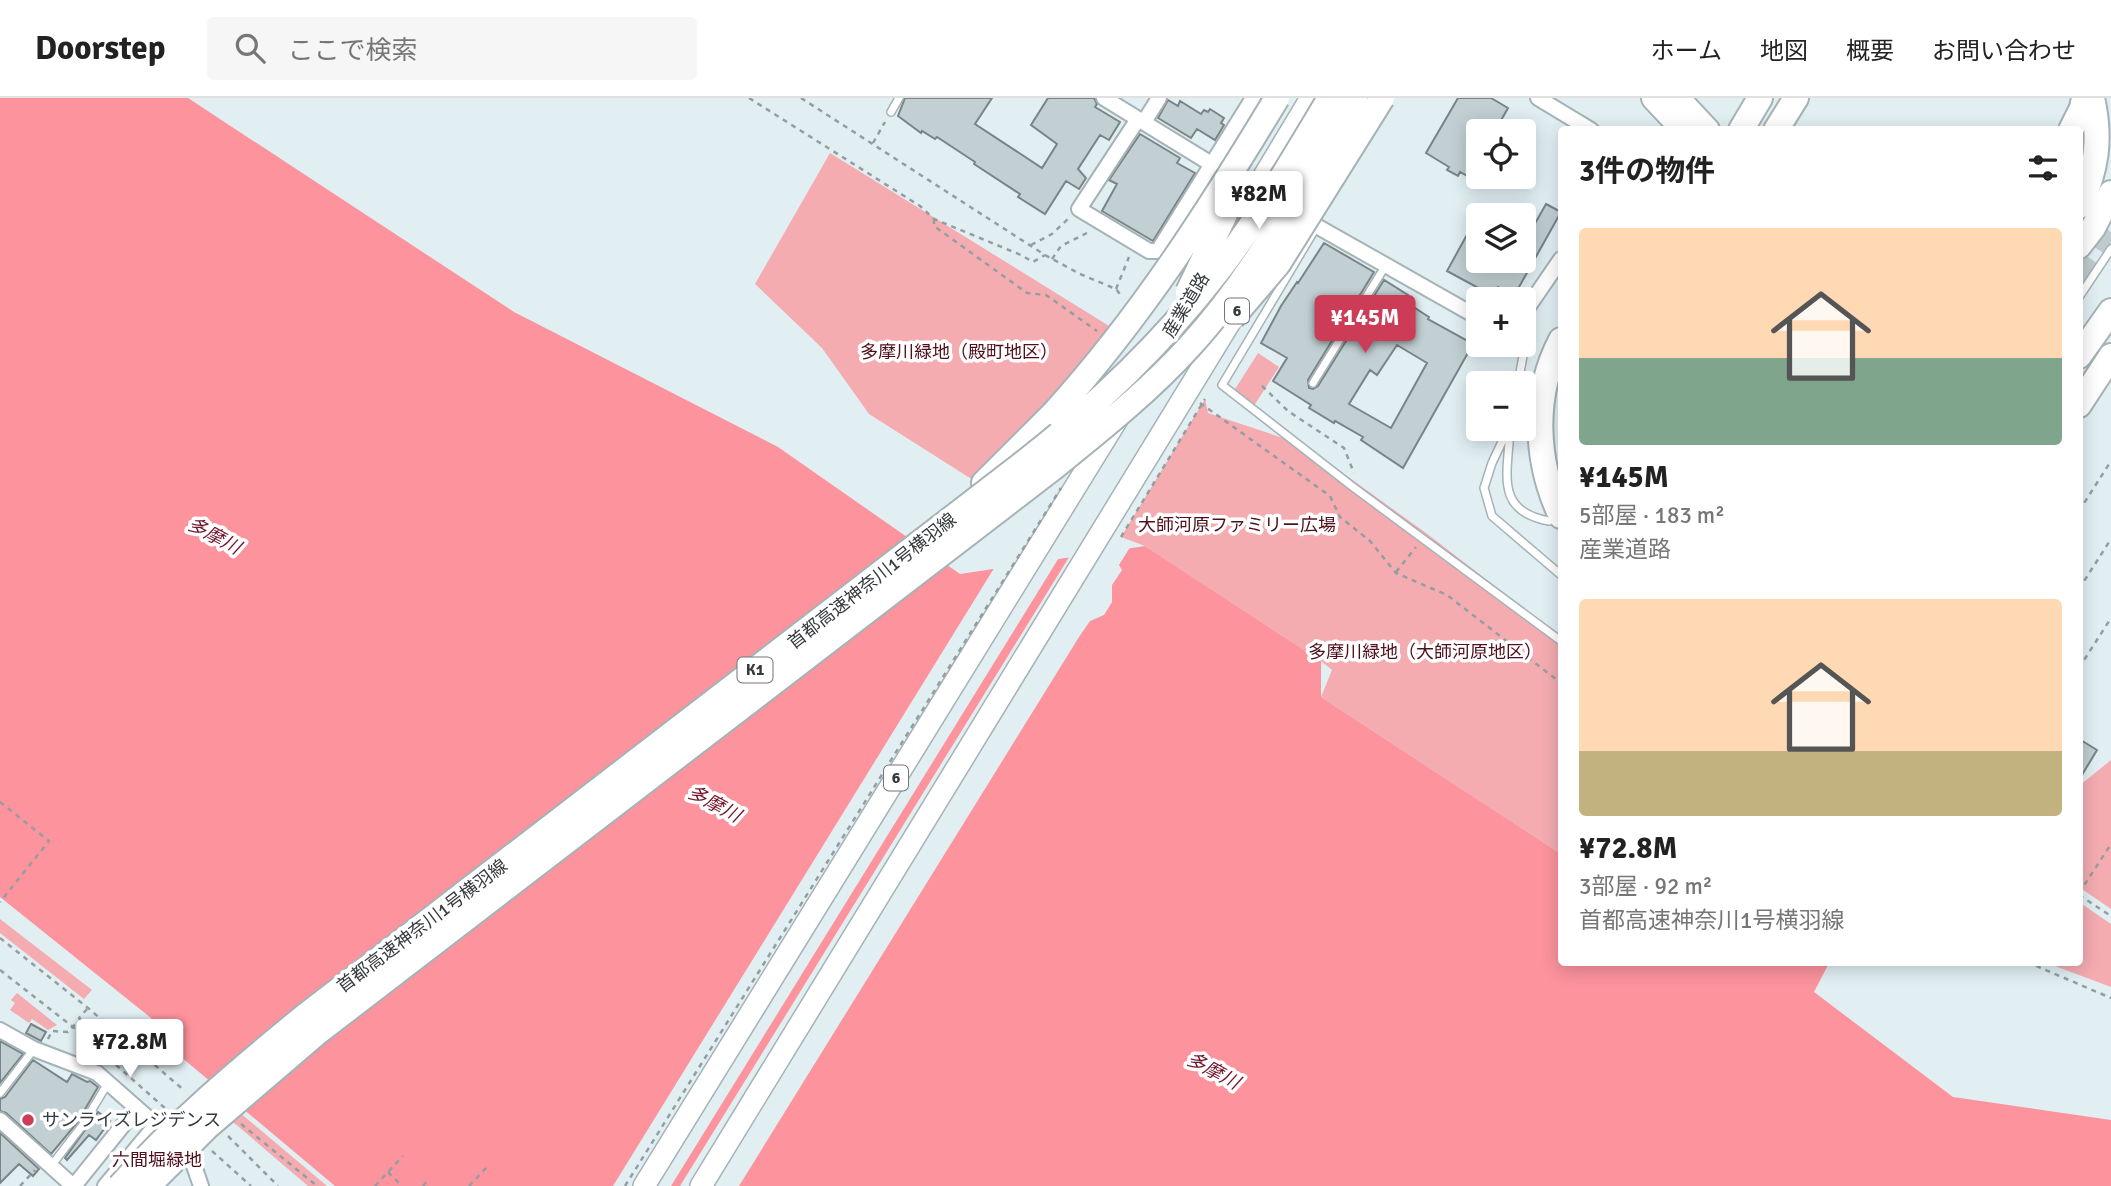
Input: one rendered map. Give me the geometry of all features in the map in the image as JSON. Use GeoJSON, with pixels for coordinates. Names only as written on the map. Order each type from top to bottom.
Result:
{"type":"FeatureCollection","features":[{"type":"Feature","properties":{"kind":"highway"},"geometry":{"type":"LineString","coordinates":[[928,537],[1054,414],[1108,352],[1191,236],[1277,98]]}},
{"type":"Feature","properties":{"kind":"highway"},"geometry":{"type":"LineString","coordinates":[[1145,364],[1202,265],[1238,186],[1290,98]]}},
{"type":"Feature","properties":{"kind":"highway","name":"首都高速神奈川1号横羽線"},"geometry":{"type":"LineString","coordinates":[[120,1186],[159,1144],[236,1072],[305,1016],[928,537],[1145,364],[1216,274],[1283,176],[1330,98]]}},
{"type":"Feature","properties":{"kind":"highway","name":"首都高速神奈川1号横羽線"},"geometry":{"type":"LineString","coordinates":[[148,1186],[207,1127],[318,1032],[1101,429],[1175,362],[1232,294],[1281,221],[1355,98]]}},
{"type":"Feature","properties":{"kind":"highway"},"geometry":{"type":"LineString","coordinates":[[1101,429],[1153,393],[1188,364],[1259,288],[1278,264],[1382,98]]}},
{"type":"Feature","properties":{"kind":"highway"},"geometry":{"type":"LineString","coordinates":[[1654,98],[1680,126]]}},
{"type":"Feature","properties":{"kind":"highway"},"geometry":{"type":"LineString","coordinates":[[1677,98],[1703,126]]}},
{"type":"Feature","properties":{"kind":"highway"},"geometry":{"type":"LineString","coordinates":[[1743,126],[1760,98]]}},
{"type":"Feature","properties":{"kind":"highway"},"geometry":{"type":"LineString","coordinates":[[1752,126],[1769,98]]}},
{"type":"Feature","properties":{"kind":"highway"},"geometry":{"type":"LineString","coordinates":[[1780,126],[1796,98]]}},
{"type":"Feature","properties":{"kind":"highway"},"geometry":{"type":"LineString","coordinates":[[2073,126],[2084,98]]}},
{"type":"Feature","properties":{"kind":"highway"},"geometry":{"type":"LineString","coordinates":[[2083,197],[2091,180],[2097,152],[2092,98]]}},
{"type":"Feature","properties":{"kind":"highway"},"geometry":{"type":"LineString","coordinates":[[2083,241],[2093,228],[2111,193]]}},
{"type":"Feature","properties":{"kind":"highway"},"geometry":{"type":"LineString","coordinates":[[2083,350],[2111,311]]}},
{"type":"Feature","properties":{"kind":"highway"},"geometry":{"type":"LineString","coordinates":[[1555,519],[1540,428],[1545,384],[1558,348]]}},
{"type":"Feature","properties":{"kind":"highway"},"geometry":{"type":"LineString","coordinates":[[2083,391],[2109,360]]}},
{"type":"Feature","properties":{"kind":"highway"},"geometry":{"type":"LineString","coordinates":[[2083,399],[2109,360]]}},
{"type":"Feature","properties":{"kind":"main road","name":"産業道路"},"geometry":{"type":"LineString","coordinates":[[1145,364],[1311,98]]}},
{"type":"Feature","properties":{"kind":"main road","name":"6"},"geometry":{"type":"LineString","coordinates":[[701,1186],[1195,397],[1288,227],[1364,98]]}},
{"type":"Feature","properties":{"kind":"main road","name":"6"},"geometry":{"type":"LineString","coordinates":[[644,1186],[1145,364]]}},
{"type":"Feature","properties":{"kind":"street"},"geometry":{"type":"LineString","coordinates":[[1104,98],[1213,165]]}},
{"type":"Feature","properties":{"kind":"street"},"geometry":{"type":"LineString","coordinates":[[1159,98],[1079,209],[1149,251],[1158,251],[1253,98]]}},
{"type":"Feature","properties":{"kind":"street"},"geometry":{"type":"LineString","coordinates":[[1538,98],[1584,126]]}},
{"type":"Feature","properties":{"kind":"street"},"geometry":{"type":"LineString","coordinates":[[1247,204],[1288,227],[1313,224],[1386,265],[1418,277],[1466,309]]}},
{"type":"Feature","properties":{"kind":"street"},"geometry":{"type":"LineString","coordinates":[[1536,295],[1558,263]]}},
{"type":"Feature","properties":{"kind":"street"},"geometry":{"type":"LineString","coordinates":[[0,1030],[34,1049],[97,1073],[190,1158],[201,1186]]}},
{"type":"Feature","properties":{"kind":"street"},"geometry":{"type":"LineString","coordinates":[[0,1120],[73,1186],[136,1109]]}},
{"type":"Feature","properties":{"kind":"street"},"geometry":{"type":"LineString","coordinates":[[105,1186],[156,1125]]}},
{"type":"Feature","properties":{"kind":"street"},"geometry":{"type":"LineString","coordinates":[[164,1186],[190,1158]]}},
{"type":"Feature","properties":{"kind":"lane"},"geometry":{"type":"LineString","coordinates":[[891,112],[900,98]]}},
{"type":"Feature","properties":{"kind":"lane"},"geometry":{"type":"LineString","coordinates":[[1317,226],[1222,385],[1558,639]]}},
{"type":"Feature","properties":{"kind":"lane"},"geometry":{"type":"LineString","coordinates":[[2083,291],[2111,249]]}},
{"type":"Feature","properties":{"kind":"lane"},"geometry":{"type":"LineString","coordinates":[[1313,383],[1386,265]]}},
{"type":"Feature","properties":{"kind":"lane"},"geometry":{"type":"LineString","coordinates":[[1503,441],[1484,488],[1492,516],[1558,572]]}},
{"type":"Feature","properties":{"kind":"lane"},"geometry":{"type":"LineString","coordinates":[[1509,441],[1507,485],[1516,509],[1533,518],[1555,519]]}},
{"type":"Feature","properties":{"kind":"lane"},"geometry":{"type":"LineString","coordinates":[[0,1093],[34,1049]]}},
{"type":"Feature","properties":{"kind":"lane"},"geometry":{"type":"LineString","coordinates":[[48,1163],[82,1126],[108,1083]]}},
{"type":"Feature","properties":{"kind":"path"},"geometry":{"type":"LineString","coordinates":[[749,98],[920,206],[934,219],[1021,254],[1033,262],[1045,255]]}},
{"type":"Feature","properties":{"kind":"path"},"geometry":{"type":"LineString","coordinates":[[801,98],[1045,255],[1116,289],[1124,299]]}},
{"type":"Feature","properties":{"kind":"path"},"geometry":{"type":"LineString","coordinates":[[873,143],[891,112]]}},
{"type":"Feature","properties":{"kind":"path"},"geometry":{"type":"LineString","coordinates":[[1031,245],[1052,234],[1079,209]]}},
{"type":"Feature","properties":{"kind":"path"},"geometry":{"type":"LineString","coordinates":[[1052,259],[1061,246],[1088,232]]}},
{"type":"Feature","properties":{"kind":"path"},"geometry":{"type":"LineString","coordinates":[[1116,289],[1130,254]]}},
{"type":"Feature","properties":{"kind":"path"},"geometry":{"type":"LineString","coordinates":[[1262,386],[1288,411],[1344,448],[1357,482]]}},
{"type":"Feature","properties":{"kind":"path"},"geometry":{"type":"LineString","coordinates":[[1121,537],[1195,397]]}},
{"type":"Feature","properties":{"kind":"path"},"geometry":{"type":"LineString","coordinates":[[2083,505],[2111,461]]}},
{"type":"Feature","properties":{"kind":"path"},"geometry":{"type":"LineString","coordinates":[[625,1186],[1065,482]]}},
{"type":"Feature","properties":{"kind":"path"},"geometry":{"type":"LineString","coordinates":[[1329,496],[1340,517],[1370,541],[1396,573],[1447,595],[1558,681]]}},
{"type":"Feature","properties":{"kind":"path"},"geometry":{"type":"LineString","coordinates":[[1396,573],[1422,538]]}},
{"type":"Feature","properties":{"kind":"path"},"geometry":{"type":"LineString","coordinates":[[2083,583],[2111,539]]}},
{"type":"Feature","properties":{"kind":"path"},"geometry":{"type":"LineString","coordinates":[[2083,662],[2111,618]]}},
{"type":"Feature","properties":{"kind":"path"},"geometry":{"type":"LineString","coordinates":[[0,802],[49,841],[0,902]]}},
{"type":"Feature","properties":{"kind":"path"},"geometry":{"type":"LineString","coordinates":[[2083,888],[2111,844]]}},
{"type":"Feature","properties":{"kind":"path"},"geometry":{"type":"LineString","coordinates":[[2083,897],[2111,916]]}},
{"type":"Feature","properties":{"kind":"path"},"geometry":{"type":"LineString","coordinates":[[0,938],[88,1007],[193,1099]]}},
{"type":"Feature","properties":{"kind":"path"},"geometry":{"type":"LineString","coordinates":[[2036,966],[2111,998]]}},
{"type":"Feature","properties":{"kind":"path"},"geometry":{"type":"LineString","coordinates":[[0,970],[73,1027],[174,1116]]}},
{"type":"Feature","properties":{"kind":"path"},"geometry":{"type":"LineString","coordinates":[[55,1031],[68,1032],[76,1023],[80,1026],[83,1022],[79,1018],[88,1007]]}},
{"type":"Feature","properties":{"kind":"path"},"geometry":{"type":"LineString","coordinates":[[238,1121],[317,1186]]}},
{"type":"Feature","properties":{"kind":"path"},"geometry":{"type":"LineString","coordinates":[[226,1134],[278,1186]]}},
{"type":"Feature","properties":{"kind":"path"},"geometry":{"type":"LineString","coordinates":[[213,1151],[251,1186]]}},
{"type":"Feature","properties":{"kind":"path"},"geometry":{"type":"LineString","coordinates":[[375,1186],[403,1156]]}},
{"type":"Feature","properties":{"kind":"path"},"geometry":{"type":"LineString","coordinates":[[20,1186],[48,1163]]}},
{"type":"Feature","properties":{"kind":"path"},"geometry":{"type":"LineString","coordinates":[[469,1186],[488,1166]]}},
{"type":"Feature","properties":{"kind":"path"},"geometry":{"type":"LineString","coordinates":[[388,1172],[402,1186]]}},
{"type":"Feature","properties":{"kind":"path"},"geometry":{"type":"LineString","coordinates":[[423,1186],[428,1181]]}},
{"type":"Feature","properties":{"kind":"green space","name":"多摩川緑地（殿町地区）"},"geometry":{"type":"Polygon","coordinates":[[[830,153],[1122,334],[973,480],[869,414],[822,348],[755,284],[830,153]]]}},
{"type":"Feature","properties":{"kind":"green space"},"geometry":{"type":"Polygon","coordinates":[[[1258,353],[1279,367],[1250,412],[1230,397],[1258,353]]]}},
{"type":"Feature","properties":{"kind":"green space","name":"多摩川緑地（大師河原地区）"},"geometry":{"type":"Polygon","coordinates":[[[1205,399],[1208,413],[1304,445],[1426,533],[1558,635],[1558,852],[1321,697],[1332,670],[1321,661],[1145,546],[1121,537],[1205,399]]]}},
{"type":"Feature","properties":{"kind":"green space"},"geometry":{"type":"Polygon","coordinates":[[[2111,760],[2111,909],[2083,890],[2083,783],[2111,760]]]}},
{"type":"Feature","properties":{"kind":"green space"},"geometry":{"type":"Polygon","coordinates":[[[2083,905],[2111,924],[2111,987],[2055,966],[2083,966],[2083,905]]]}},
{"type":"Feature","properties":{"kind":"green space"},"geometry":{"type":"Polygon","coordinates":[[[0,919],[92,990],[84,999],[0,933],[0,919]]]}},
{"type":"Feature","properties":{"kind":"green space"},"geometry":{"type":"Polygon","coordinates":[[[17,993],[57,1025],[48,1030],[32,1019],[29,1023],[10,1010],[15,1003],[11,1000],[17,993]]]}},
{"type":"Feature","properties":{"kind":"green space"},"geometry":{"type":"Polygon","coordinates":[[[226,1101],[327,1186],[308,1186],[219,1110],[226,1101]]]}},
{"type":"Feature","properties":{"kind":"water","name":"多摩川"},"geometry":{"type":"Polygon","coordinates":[[[0,98],[188,98],[514,312],[778,447],[960,574],[1145,546],[1321,661],[1321,697],[1558,852],[1558,966],[1827,966],[1814,992],[1953,1097],[2111,1120],[2111,1186],[335,1186],[162,1041],[151,1018],[0,897],[0,98]]]}},
{"type":"Feature","properties":{"kind":"pier"},"geometry":{"type":"Polygon","coordinates":[[[1132,544],[1119,565],[1122,570],[1112,585],[1112,602],[1104,615],[1090,621],[1079,637],[739,1186],[680,1186],[1071,554],[1132,544]]]}},
{"type":"Feature","properties":{"kind":"pier"},"geometry":{"type":"Polygon","coordinates":[[[1060,556],[671,1186],[613,1186],[996,565],[1060,556]]]}},
{"type":"Feature","properties":{"kind":"building"},"geometry":{"type":"Polygon","coordinates":[[[905,98],[992,98],[975,124],[1042,168],[1057,144],[1031,125],[1048,98],[1094,98],[1097,104],[1095,107],[1120,122],[1109,140],[1100,135],[1078,169],[1086,178],[1079,189],[1066,181],[1045,214],[1018,197],[1020,194],[974,164],[975,162],[937,137],[935,139],[922,131],[921,133],[898,116],[905,98]]]}},
{"type":"Feature","properties":{"kind":"building"},"geometry":{"type":"Polygon","coordinates":[[[1458,98],[1491,98],[1508,108],[1502,119],[1466,119],[1466,175],[1460,172],[1458,176],[1447,170],[1449,167],[1426,153],[1458,98]]]}},
{"type":"Feature","properties":{"kind":"building"},"geometry":{"type":"Polygon","coordinates":[[[1168,100],[1178,106],[1180,101],[1201,114],[1210,109],[1224,118],[1221,123],[1224,125],[1215,140],[1197,129],[1191,138],[1158,118],[1168,100]]]}},
{"type":"Feature","properties":{"kind":"building"},"geometry":{"type":"Polygon","coordinates":[[[1140,134],[1180,158],[1177,163],[1195,173],[1153,241],[1102,211],[1117,184],[1109,180],[1140,134]]]}},
{"type":"Feature","properties":{"kind":"building"},"geometry":{"type":"Polygon","coordinates":[[[1546,204],[1558,210],[1558,217],[1536,257],[1536,222],[1546,204]]]}},
{"type":"Feature","properties":{"kind":"building"},"geometry":{"type":"Polygon","coordinates":[[[1466,237],[1466,273],[1527,273],[1519,287],[1476,287],[1447,271],[1466,237]]]}},
{"type":"Feature","properties":{"kind":"building"},"geometry":{"type":"Polygon","coordinates":[[[1324,243],[1374,272],[1308,380],[1309,388],[1318,386],[1384,280],[1408,295],[1404,301],[1429,317],[1428,319],[1466,340],[1466,356],[1403,468],[1361,440],[1363,437],[1309,408],[1311,405],[1273,381],[1287,358],[1261,343],[1324,243]],[[1397,345],[1377,375],[1370,370],[1349,404],[1391,428],[1427,363],[1397,345]]]}},
{"type":"Feature","properties":{"kind":"building"},"geometry":{"type":"Polygon","coordinates":[[[2083,741],[2097,750],[2083,773],[2083,741]]]}},
{"type":"Feature","properties":{"kind":"building"},"geometry":{"type":"Polygon","coordinates":[[[31,1024],[46,1032],[41,1041],[26,1033],[31,1024]]]}},
{"type":"Feature","properties":{"kind":"building"},"geometry":{"type":"Polygon","coordinates":[[[0,1041],[23,1054],[0,1083],[0,1041]]]}},
{"type":"Feature","properties":{"kind":"building"},"geometry":{"type":"Polygon","coordinates":[[[33,1060],[67,1082],[72,1074],[98,1087],[77,1123],[51,1154],[6,1113],[0,1111],[0,1099],[5,1097],[33,1060]]]}},
{"type":"Feature","properties":{"kind":"building"},"geometry":{"type":"Polygon","coordinates":[[[98,1112],[110,1121],[96,1140],[89,1135],[67,1160],[65,1158],[98,1112]]]}},
{"type":"Feature","properties":{"kind":"building"},"geometry":{"type":"Polygon","coordinates":[[[0,1133],[39,1169],[33,1176],[19,1164],[0,1183],[0,1133]]]}},
{"type":"Feature","properties":{"kind":"tunnel"},"geometry":{"type":"LineString","coordinates":[[2083,274],[2111,232]]}},
{"type":"Feature","properties":{"kind":"place","name":"サンライズレジデンス"},"geometry":{"type":"Point","coordinates":[28,1120]}},
{"type":"Feature","properties":{"kind":"park label","name":"大師河原ファミリー広場"},"geometry":{"type":"Point","coordinates":[1237,525]}},
{"type":"Feature","properties":{"kind":"park label","name":"六間堀緑地"},"geometry":{"type":"Point","coordinates":[157,1160]}}]}
